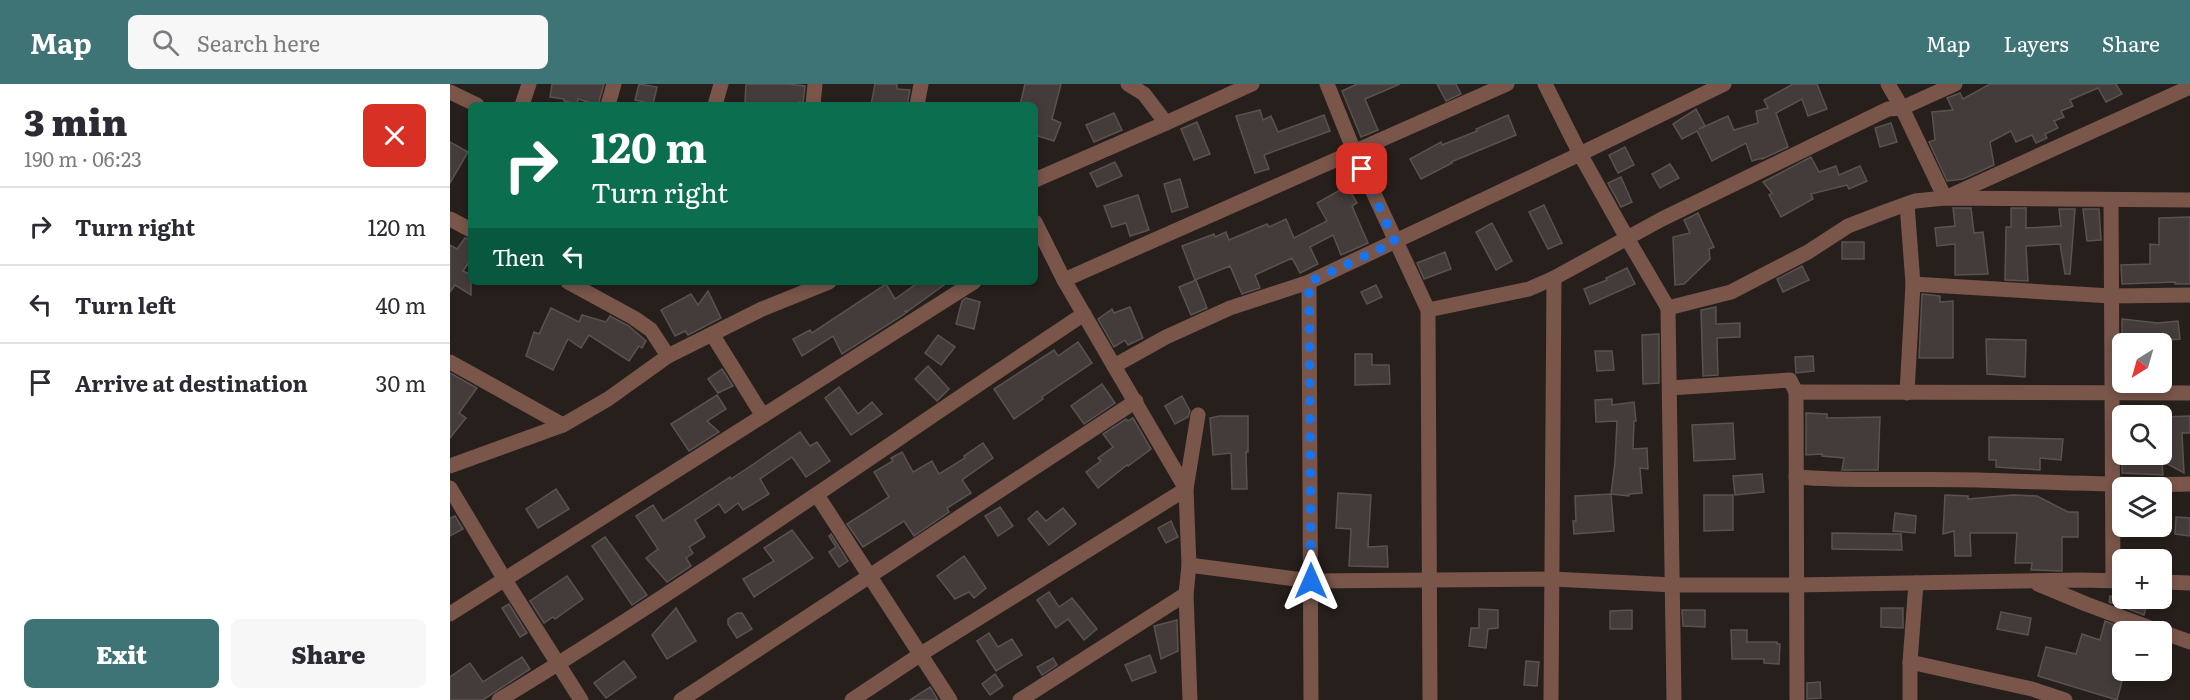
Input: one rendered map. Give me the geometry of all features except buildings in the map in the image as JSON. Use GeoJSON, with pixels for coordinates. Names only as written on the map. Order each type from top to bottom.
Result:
{"type":"FeatureCollection","features":[{"type":"Feature","properties":{"kind":"street"},"geometry":{"type":"LineString","coordinates":[[523,102],[529,84]]}},
{"type":"Feature","properties":{"kind":"street"},"geometry":{"type":"LineString","coordinates":[[609,102],[615,84]]}},
{"type":"Feature","properties":{"kind":"street"},"geometry":{"type":"LineString","coordinates":[[716,102],[721,84]]}},
{"type":"Feature","properties":{"kind":"street"},"geometry":{"type":"LineString","coordinates":[[813,102],[815,84]]}},
{"type":"Feature","properties":{"kind":"street"},"geometry":{"type":"LineString","coordinates":[[918,102],[921,84]]}},
{"type":"Feature","properties":{"kind":"street"},"geometry":{"type":"LineString","coordinates":[[1128,84],[1144,94],[1167,123]]}},
{"type":"Feature","properties":{"kind":"street"},"geometry":{"type":"LineString","coordinates":[[1038,179],[1252,84]]}},
{"type":"Feature","properties":{"kind":"street"},"geometry":{"type":"LineString","coordinates":[[1327,84],[1354,151],[1428,309],[1430,700]]}},
{"type":"Feature","properties":{"kind":"street"},"geometry":{"type":"LineString","coordinates":[[1064,280],[1507,84]]}},
{"type":"Feature","properties":{"kind":"street"},"geometry":{"type":"LineString","coordinates":[[1545,84],[1626,238],[1668,308],[1674,700]]}},
{"type":"Feature","properties":{"kind":"street"},"geometry":{"type":"LineString","coordinates":[[1113,366],[1166,337],[1230,308],[1309,282],[1724,84]]}},
{"type":"Feature","properties":{"kind":"street"},"geometry":{"type":"LineString","coordinates":[[1888,84],[1945,198]]}},
{"type":"Feature","properties":{"kind":"street"},"geometry":{"type":"LineString","coordinates":[[1428,309],[1529,290],[1662,219],[1888,109],[1902,108],[1955,84]]}},
{"type":"Feature","properties":{"kind":"street"},"geometry":{"type":"LineString","coordinates":[[1945,198],[2190,87]]}},
{"type":"Feature","properties":{"kind":"street"},"geometry":{"type":"LineString","coordinates":[[450,92],[471,102]]}},
{"type":"Feature","properties":{"kind":"street"},"geometry":{"type":"LineString","coordinates":[[1668,308],[1731,292],[1808,252],[1848,226],[1907,204],[1945,198],[2190,200]]}},
{"type":"Feature","properties":{"kind":"street"},"geometry":{"type":"LineString","coordinates":[[2111,200],[2112,477]]}},
{"type":"Feature","properties":{"kind":"street"},"geometry":{"type":"LineString","coordinates":[[1907,204],[1913,284],[1907,393]]}},
{"type":"Feature","properties":{"kind":"street"},"geometry":{"type":"LineString","coordinates":[[450,219],[468,228]]}},
{"type":"Feature","properties":{"kind":"street"},"geometry":{"type":"LineString","coordinates":[[1039,241],[1136,401],[1186,489]]}},
{"type":"Feature","properties":{"kind":"street"},"geometry":{"type":"LineString","coordinates":[[1551,700],[1554,278]]}},
{"type":"Feature","properties":{"kind":"street"},"geometry":{"type":"LineString","coordinates":[[1309,282],[1311,700]]}},
{"type":"Feature","properties":{"kind":"street"},"geometry":{"type":"LineString","coordinates":[[1913,284],[2111,296],[2190,295]]}},
{"type":"Feature","properties":{"kind":"street"},"geometry":{"type":"LineString","coordinates":[[574,285],[634,318],[651,330],[668,356]]}},
{"type":"Feature","properties":{"kind":"street"},"geometry":{"type":"LineString","coordinates":[[450,466],[563,425],[608,399],[668,356],[762,309],[822,285]]}},
{"type":"Feature","properties":{"kind":"street"},"geometry":{"type":"LineString","coordinates":[[450,614],[969,285]]}},
{"type":"Feature","properties":{"kind":"street"},"geometry":{"type":"LineString","coordinates":[[499,700],[560,663],[817,495],[1084,314]]}},
{"type":"Feature","properties":{"kind":"street"},"geometry":{"type":"LineString","coordinates":[[712,334],[763,416]]}},
{"type":"Feature","properties":{"kind":"street"},"geometry":{"type":"LineString","coordinates":[[450,362],[563,425]]}},
{"type":"Feature","properties":{"kind":"street"},"geometry":{"type":"LineString","coordinates":[[1670,388],[1790,381],[1796,392],[1797,700]]}},
{"type":"Feature","properties":{"kind":"street"},"geometry":{"type":"LineString","coordinates":[[1796,392],[2112,393]]}},
{"type":"Feature","properties":{"kind":"street"},"geometry":{"type":"LineString","coordinates":[[2172,393],[2190,393]]}},
{"type":"Feature","properties":{"kind":"street"},"geometry":{"type":"LineString","coordinates":[[681,700],[1136,401]]}},
{"type":"Feature","properties":{"kind":"street"},"geometry":{"type":"LineString","coordinates":[[1190,700],[1186,594],[1189,565],[1186,489],[1197,415]]}},
{"type":"Feature","properties":{"kind":"street"},"geometry":{"type":"LineString","coordinates":[[1796,477],[1842,481],[1977,480],[2112,485]]}},
{"type":"Feature","properties":{"kind":"street"},"geometry":{"type":"LineString","coordinates":[[2172,484],[2190,484]]}},
{"type":"Feature","properties":{"kind":"street"},"geometry":{"type":"LineString","coordinates":[[450,488],[581,700]]}},
{"type":"Feature","properties":{"kind":"street"},"geometry":{"type":"LineString","coordinates":[[852,700],[921,654],[1186,489]]}},
{"type":"Feature","properties":{"kind":"street"},"geometry":{"type":"LineString","coordinates":[[817,495],[950,700]]}},
{"type":"Feature","properties":{"kind":"street"},"geometry":{"type":"LineString","coordinates":[[1189,565],[1311,581],[1552,579],[1674,585],[2112,581]]}},
{"type":"Feature","properties":{"kind":"street"},"geometry":{"type":"LineString","coordinates":[[2032,581],[2132,621]]}},
{"type":"Feature","properties":{"kind":"street"},"geometry":{"type":"LineString","coordinates":[[2172,582],[2190,583]]}},
{"type":"Feature","properties":{"kind":"street"},"geometry":{"type":"LineString","coordinates":[[1910,700],[1910,662],[1916,583]]}},
{"type":"Feature","properties":{"kind":"street"},"geometry":{"type":"LineString","coordinates":[[1020,700],[1186,594]]}},
{"type":"Feature","properties":{"kind":"street"},"geometry":{"type":"LineString","coordinates":[[2172,636],[2190,642]]}},
{"type":"Feature","properties":{"kind":"street"},"geometry":{"type":"LineString","coordinates":[[1910,662],[2032,689],[2065,700]]}},
{"type":"Feature","properties":{"kind":"route"},"geometry":{"type":"LineString","coordinates":[[1311,581],[1309,282],[1395,242],[1362,169]]}}]}
